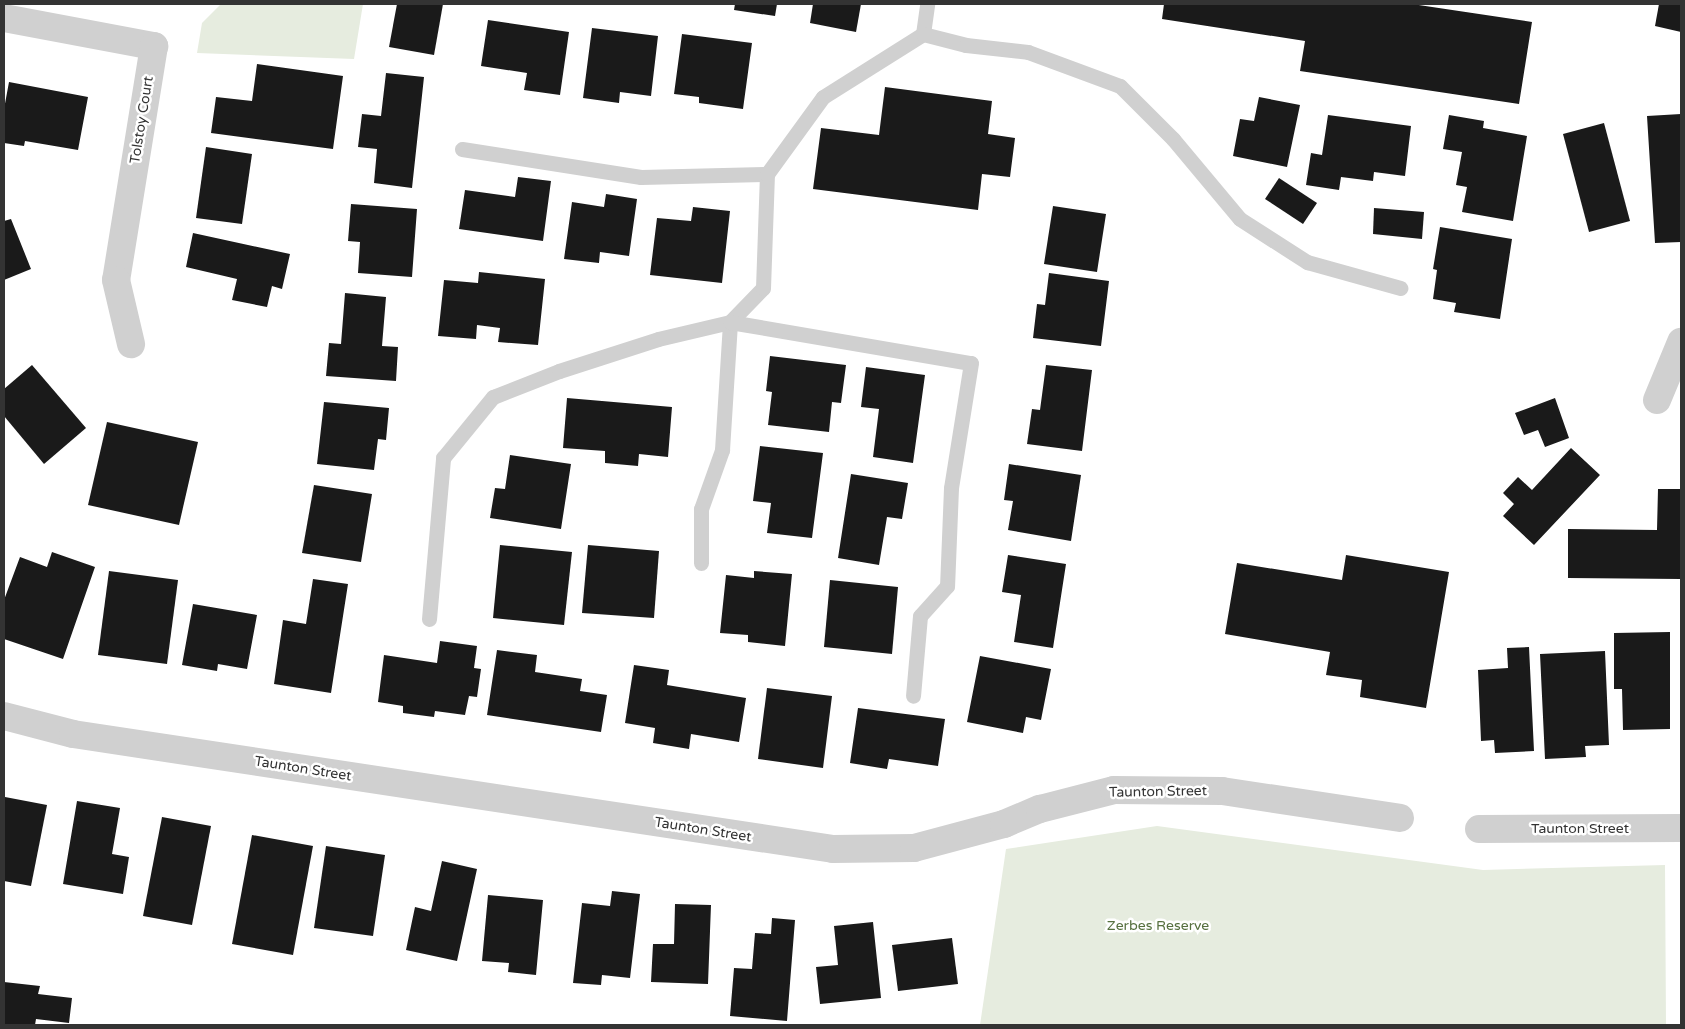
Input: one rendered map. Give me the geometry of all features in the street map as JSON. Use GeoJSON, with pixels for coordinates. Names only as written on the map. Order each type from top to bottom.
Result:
{"type":"FeatureCollection","features":[{"type":"Feature","properties":{"kind":"street","name":"Tolstoy Court"},"geometry":{"type":"LineString","coordinates":[[4,18],[154,46],[116,280],[131,344]]}},
{"type":"Feature","properties":{"kind":"street"},"geometry":{"type":"LineString","coordinates":[[1657,400],[1681,342]]}},
{"type":"Feature","properties":{"kind":"street","name":"Taunton Street"},"geometry":{"type":"LineString","coordinates":[[4,716],[73,734],[833,849],[914,848],[1004,824],[1040,809],[1114,790],[1222,791],[1400,818]]}},
{"type":"Feature","properties":{"kind":"street","name":"Taunton Street"},"geometry":{"type":"LineString","coordinates":[[1479,829],[1681,828]]}},
{"type":"Feature","properties":{"kind":"lane"},"geometry":{"type":"LineString","coordinates":[[923,34],[926,4]]}},
{"type":"Feature","properties":{"kind":"lane"},"geometry":{"type":"LineString","coordinates":[[701,563],[701,508],[722,450],[730,322],[763,288],[766,174],[823,97],[923,34],[966,45],[1028,52],[1120,86],[1173,139],[1240,218],[1307,262],[1400,288]]}},
{"type":"Feature","properties":{"kind":"lane"},"geometry":{"type":"LineString","coordinates":[[462,149],[641,177],[766,174]]}},
{"type":"Feature","properties":{"kind":"lane"},"geometry":{"type":"LineString","coordinates":[[429,619],[443,458],[493,397],[559,371],[658,339],[730,322],[972,362],[950,488],[947,586],[920,616],[913,696]]}},
{"type":"Feature","properties":{"kind":"green space"},"geometry":{"type":"Polygon","coordinates":[[[221,4],[363,4],[354,59],[197,53],[202,23],[221,4]]]}},
{"type":"Feature","properties":{"kind":"green space","name":"Zerbes Reserve"},"geometry":{"type":"Polygon","coordinates":[[[1157,826],[1483,870],[1665,865],[1666,1025],[980,1025],[1006,849],[1157,826]]]}},
{"type":"Feature","properties":{"kind":"building"},"geometry":{"type":"Polygon","coordinates":[[[397,4],[443,4],[434,55],[389,47],[397,4]]]}},
{"type":"Feature","properties":{"kind":"building"},"geometry":{"type":"Polygon","coordinates":[[[735,4],[777,4],[775,16],[734,10],[735,4]]]}},
{"type":"Feature","properties":{"kind":"building"},"geometry":{"type":"Polygon","coordinates":[[[813,4],[861,4],[856,32],[810,23],[813,4]]]}},
{"type":"Feature","properties":{"kind":"building"},"geometry":{"type":"Polygon","coordinates":[[[1164,4],[1412,4],[1532,22],[1519,104],[1300,71],[1305,41],[1162,19],[1164,4]]]}},
{"type":"Feature","properties":{"kind":"building"},"geometry":{"type":"Polygon","coordinates":[[[1659,4],[1681,4],[1681,32],[1655,26],[1659,4]]]}},
{"type":"Feature","properties":{"kind":"building"},"geometry":{"type":"Polygon","coordinates":[[[488,20],[569,32],[560,95],[524,90],[527,73],[481,66],[488,20]]]}},
{"type":"Feature","properties":{"kind":"building"},"geometry":{"type":"Polygon","coordinates":[[[592,28],[658,36],[651,96],[620,92],[619,103],[583,98],[592,28]]]}},
{"type":"Feature","properties":{"kind":"building"},"geometry":{"type":"Polygon","coordinates":[[[682,34],[752,43],[743,109],[699,103],[699,97],[674,94],[682,34]]]}},
{"type":"Feature","properties":{"kind":"building"},"geometry":{"type":"Polygon","coordinates":[[[257,64],[343,76],[333,149],[211,133],[216,97],[252,101],[257,64]]]}},
{"type":"Feature","properties":{"kind":"building"},"geometry":{"type":"Polygon","coordinates":[[[386,73],[424,77],[412,188],[374,183],[377,149],[358,147],[362,114],[381,116],[386,73]]]}},
{"type":"Feature","properties":{"kind":"building"},"geometry":{"type":"Polygon","coordinates":[[[9,82],[88,97],[78,150],[25,141],[24,146],[4,143],[4,109],[9,82]]]}},
{"type":"Feature","properties":{"kind":"building"},"geometry":{"type":"Polygon","coordinates":[[[885,87],[992,101],[988,134],[1015,138],[1010,177],[982,174],[978,210],[813,189],[821,128],[879,135],[885,87]]]}},
{"type":"Feature","properties":{"kind":"building"},"geometry":{"type":"Polygon","coordinates":[[[1259,97],[1300,105],[1287,167],[1233,156],[1240,119],[1254,121],[1259,97]]]}},
{"type":"Feature","properties":{"kind":"building"},"geometry":{"type":"Polygon","coordinates":[[[1681,114],[1681,242],[1655,243],[1647,116],[1681,114]]]}},
{"type":"Feature","properties":{"kind":"building"},"geometry":{"type":"Polygon","coordinates":[[[1328,115],[1411,126],[1405,176],[1374,172],[1373,181],[1341,177],[1339,190],[1306,185],[1311,153],[1322,155],[1328,115]]]}},
{"type":"Feature","properties":{"kind":"building"},"geometry":{"type":"Polygon","coordinates":[[[1449,115],[1484,121],[1483,128],[1527,136],[1513,221],[1462,212],[1467,187],[1456,185],[1462,152],[1443,149],[1449,115]]]}},
{"type":"Feature","properties":{"kind":"building"},"geometry":{"type":"Polygon","coordinates":[[[1604,123],[1630,221],[1589,232],[1563,134],[1604,123]]]}},
{"type":"Feature","properties":{"kind":"building"},"geometry":{"type":"Polygon","coordinates":[[[206,147],[252,154],[242,224],[196,218],[206,147]]]}},
{"type":"Feature","properties":{"kind":"building"},"geometry":{"type":"Polygon","coordinates":[[[518,177],[551,181],[543,241],[459,229],[465,190],[515,197],[518,177]]]}},
{"type":"Feature","properties":{"kind":"building"},"geometry":{"type":"Polygon","coordinates":[[[1279,178],[1317,203],[1303,224],[1265,199],[1279,178]]]}},
{"type":"Feature","properties":{"kind":"building"},"geometry":{"type":"Polygon","coordinates":[[[606,194],[637,199],[629,256],[600,252],[599,263],[564,259],[572,202],[604,207],[606,194]]]}},
{"type":"Feature","properties":{"kind":"building"},"geometry":{"type":"Polygon","coordinates":[[[351,204],[417,209],[412,277],[358,273],[360,242],[348,241],[351,204]]]}},
{"type":"Feature","properties":{"kind":"building"},"geometry":{"type":"Polygon","coordinates":[[[1053,206],[1106,214],[1097,272],[1044,264],[1053,206]]]}},
{"type":"Feature","properties":{"kind":"building"},"geometry":{"type":"Polygon","coordinates":[[[693,207],[730,211],[722,283],[650,275],[657,218],[691,221],[693,207]]]}},
{"type":"Feature","properties":{"kind":"building"},"geometry":{"type":"Polygon","coordinates":[[[1374,208],[1424,212],[1422,239],[1373,234],[1374,208]]]}},
{"type":"Feature","properties":{"kind":"building"},"geometry":{"type":"Polygon","coordinates":[[[11,219],[31,269],[4,280],[4,221],[11,219]]]}},
{"type":"Feature","properties":{"kind":"building"},"geometry":{"type":"Polygon","coordinates":[[[1440,227],[1512,239],[1500,319],[1454,312],[1456,303],[1433,299],[1437,270],[1433,269],[1440,227]]]}},
{"type":"Feature","properties":{"kind":"building"},"geometry":{"type":"Polygon","coordinates":[[[193,233],[290,254],[282,289],[272,286],[267,307],[232,300],[237,279],[186,267],[193,233]]]}},
{"type":"Feature","properties":{"kind":"building"},"geometry":{"type":"Polygon","coordinates":[[[479,272],[545,279],[538,345],[498,342],[500,328],[477,325],[476,339],[438,336],[444,280],[478,283],[479,272]]]}},
{"type":"Feature","properties":{"kind":"building"},"geometry":{"type":"Polygon","coordinates":[[[1049,273],[1109,281],[1101,346],[1033,338],[1037,304],[1045,305],[1049,273]]]}},
{"type":"Feature","properties":{"kind":"building"},"geometry":{"type":"Polygon","coordinates":[[[345,293],[386,297],[382,346],[398,347],[396,381],[326,376],[329,343],[341,344],[345,293]]]}},
{"type":"Feature","properties":{"kind":"building"},"geometry":{"type":"Polygon","coordinates":[[[770,356],[846,365],[841,403],[832,402],[829,432],[768,425],[772,392],[766,391],[770,356]]]}},
{"type":"Feature","properties":{"kind":"building"},"geometry":{"type":"Polygon","coordinates":[[[32,365],[86,428],[44,464],[4,416],[4,389],[32,365]]]}},
{"type":"Feature","properties":{"kind":"building"},"geometry":{"type":"Polygon","coordinates":[[[1046,365],[1092,370],[1082,451],[1027,444],[1032,409],[1040,410],[1046,365]]]}},
{"type":"Feature","properties":{"kind":"building"},"geometry":{"type":"Polygon","coordinates":[[[866,367],[925,375],[913,463],[873,457],[879,409],[861,407],[866,367]]]}},
{"type":"Feature","properties":{"kind":"building"},"geometry":{"type":"Polygon","coordinates":[[[567,398],[672,407],[668,457],[639,454],[638,466],[605,463],[605,451],[563,448],[567,398]]]}},
{"type":"Feature","properties":{"kind":"building"},"geometry":{"type":"Polygon","coordinates":[[[1555,398],[1569,438],[1545,447],[1538,430],[1524,435],[1515,413],[1555,398]]]}},
{"type":"Feature","properties":{"kind":"building"},"geometry":{"type":"Polygon","coordinates":[[[324,402],[389,408],[386,440],[378,439],[374,470],[317,464],[324,402]]]}},
{"type":"Feature","properties":{"kind":"building"},"geometry":{"type":"Polygon","coordinates":[[[107,422],[198,442],[179,525],[88,505],[107,422]]]}},
{"type":"Feature","properties":{"kind":"building"},"geometry":{"type":"Polygon","coordinates":[[[760,446],[823,453],[812,538],[767,533],[771,503],[753,501],[760,446]]]}},
{"type":"Feature","properties":{"kind":"building"},"geometry":{"type":"Polygon","coordinates":[[[1571,448],[1600,475],[1534,545],[1503,516],[1514,504],[1503,493],[1518,477],[1532,490],[1571,448]]]}},
{"type":"Feature","properties":{"kind":"building"},"geometry":{"type":"Polygon","coordinates":[[[510,455],[571,464],[561,529],[490,518],[495,488],[505,489],[510,455]]]}},
{"type":"Feature","properties":{"kind":"building"},"geometry":{"type":"Polygon","coordinates":[[[1009,464],[1081,475],[1071,541],[1008,530],[1013,501],[1004,500],[1009,464]]]}},
{"type":"Feature","properties":{"kind":"building"},"geometry":{"type":"Polygon","coordinates":[[[851,474],[908,483],[902,519],[887,517],[879,565],[838,558],[851,474]]]}},
{"type":"Feature","properties":{"kind":"building"},"geometry":{"type":"Polygon","coordinates":[[[314,485],[372,494],[361,562],[302,553],[314,485]]]}},
{"type":"Feature","properties":{"kind":"building"},"geometry":{"type":"Polygon","coordinates":[[[1658,489],[1681,489],[1681,579],[1568,578],[1568,529],[1657,530],[1658,489]]]}},
{"type":"Feature","properties":{"kind":"building"},"geometry":{"type":"Polygon","coordinates":[[[500,545],[572,552],[564,625],[493,618],[500,545]]]}},
{"type":"Feature","properties":{"kind":"building"},"geometry":{"type":"Polygon","coordinates":[[[588,545],[659,551],[654,618],[582,613],[588,545]]]}},
{"type":"Feature","properties":{"kind":"building"},"geometry":{"type":"Polygon","coordinates":[[[52,552],[95,567],[63,659],[4,639],[4,600],[20,557],[47,567],[52,552]]]}},
{"type":"Feature","properties":{"kind":"building"},"geometry":{"type":"Polygon","coordinates":[[[1008,555],[1066,564],[1053,648],[1014,642],[1021,595],[1002,592],[1008,555]]]}},
{"type":"Feature","properties":{"kind":"building"},"geometry":{"type":"Polygon","coordinates":[[[1346,555],[1449,572],[1426,708],[1360,697],[1362,680],[1326,675],[1330,652],[1225,634],[1237,563],[1342,580],[1346,555]]]}},
{"type":"Feature","properties":{"kind":"building"},"geometry":{"type":"Polygon","coordinates":[[[109,571],[178,580],[167,664],[98,655],[109,571]]]}},
{"type":"Feature","properties":{"kind":"building"},"geometry":{"type":"Polygon","coordinates":[[[754,571],[792,574],[785,646],[748,642],[748,635],[720,633],[726,575],[754,578],[754,571]]]}},
{"type":"Feature","properties":{"kind":"building"},"geometry":{"type":"Polygon","coordinates":[[[313,579],[348,584],[331,693],[274,684],[283,620],[306,624],[313,579]]]}},
{"type":"Feature","properties":{"kind":"building"},"geometry":{"type":"Polygon","coordinates":[[[830,580],[898,587],[892,654],[824,647],[830,580]]]}},
{"type":"Feature","properties":{"kind":"building"},"geometry":{"type":"Polygon","coordinates":[[[193,604],[257,615],[247,669],[218,664],[217,671],[182,665],[193,604]]]}},
{"type":"Feature","properties":{"kind":"building"},"geometry":{"type":"Polygon","coordinates":[[[1670,632],[1670,729],[1623,730],[1622,689],[1614,689],[1614,633],[1670,632]]]}},
{"type":"Feature","properties":{"kind":"building"},"geometry":{"type":"Polygon","coordinates":[[[440,641],[477,646],[474,668],[481,669],[477,697],[469,696],[465,715],[435,711],[434,717],[403,713],[403,706],[378,702],[384,655],[437,663],[440,641]]]}},
{"type":"Feature","properties":{"kind":"building"},"geometry":{"type":"Polygon","coordinates":[[[1529,647],[1534,751],[1495,753],[1494,740],[1481,741],[1478,670],[1508,668],[1507,648],[1529,647]]]}},
{"type":"Feature","properties":{"kind":"building"},"geometry":{"type":"Polygon","coordinates":[[[497,650],[537,655],[535,672],[582,679],[580,691],[607,695],[601,732],[487,715],[497,650]]]}},
{"type":"Feature","properties":{"kind":"building"},"geometry":{"type":"Polygon","coordinates":[[[1605,651],[1609,745],[1585,746],[1586,757],[1545,759],[1540,654],[1605,651]]]}},
{"type":"Feature","properties":{"kind":"building"},"geometry":{"type":"Polygon","coordinates":[[[980,656],[1051,669],[1041,720],[1026,717],[1023,733],[967,722],[980,656]]]}},
{"type":"Feature","properties":{"kind":"building"},"geometry":{"type":"Polygon","coordinates":[[[634,665],[669,670],[667,685],[746,698],[739,742],[691,734],[689,749],[653,743],[655,728],[625,723],[634,665]]]}},
{"type":"Feature","properties":{"kind":"building"},"geometry":{"type":"Polygon","coordinates":[[[767,688],[832,696],[823,768],[758,759],[767,688]]]}},
{"type":"Feature","properties":{"kind":"building"},"geometry":{"type":"Polygon","coordinates":[[[858,708],[945,719],[938,766],[889,759],[887,769],[850,763],[858,708]]]}},
{"type":"Feature","properties":{"kind":"building"},"geometry":{"type":"Polygon","coordinates":[[[5,797],[47,805],[31,886],[4,881],[5,797]]]}},
{"type":"Feature","properties":{"kind":"building"},"geometry":{"type":"Polygon","coordinates":[[[77,801],[120,808],[112,854],[129,857],[123,894],[63,884],[77,801]]]}},
{"type":"Feature","properties":{"kind":"building"},"geometry":{"type":"Polygon","coordinates":[[[162,817],[211,826],[192,925],[143,916],[162,817]]]}},
{"type":"Feature","properties":{"kind":"building"},"geometry":{"type":"Polygon","coordinates":[[[252,835],[313,846],[293,955],[232,944],[252,835]]]}},
{"type":"Feature","properties":{"kind":"building"},"geometry":{"type":"Polygon","coordinates":[[[326,846],[385,855],[373,936],[314,928],[326,846]]]}},
{"type":"Feature","properties":{"kind":"building"},"geometry":{"type":"Polygon","coordinates":[[[442,861],[477,869],[457,961],[406,950],[415,907],[431,911],[442,861]]]}},
{"type":"Feature","properties":{"kind":"building"},"geometry":{"type":"Polygon","coordinates":[[[612,891],[640,894],[630,978],[602,975],[601,985],[573,983],[582,903],[610,906],[612,891]]]}},
{"type":"Feature","properties":{"kind":"building"},"geometry":{"type":"Polygon","coordinates":[[[488,895],[543,900],[536,975],[508,972],[509,963],[482,961],[488,895]]]}},
{"type":"Feature","properties":{"kind":"building"},"geometry":{"type":"Polygon","coordinates":[[[675,904],[711,905],[708,984],[651,982],[653,944],[674,944],[675,904]]]}},
{"type":"Feature","properties":{"kind":"building"},"geometry":{"type":"Polygon","coordinates":[[[772,918],[795,920],[787,1021],[730,1016],[734,968],[752,969],[755,933],[771,934],[772,918]]]}},
{"type":"Feature","properties":{"kind":"building"},"geometry":{"type":"Polygon","coordinates":[[[873,922],[881,998],[820,1004],[816,967],[838,965],[834,926],[873,922]]]}},
{"type":"Feature","properties":{"kind":"building"},"geometry":{"type":"Polygon","coordinates":[[[952,938],[958,984],[898,991],[892,945],[952,938]]]}},
{"type":"Feature","properties":{"kind":"building"},"geometry":{"type":"Polygon","coordinates":[[[4,982],[40,986],[38,994],[72,998],[69,1023],[36,1019],[35,1025],[4,1024],[4,982]]]}}]}
